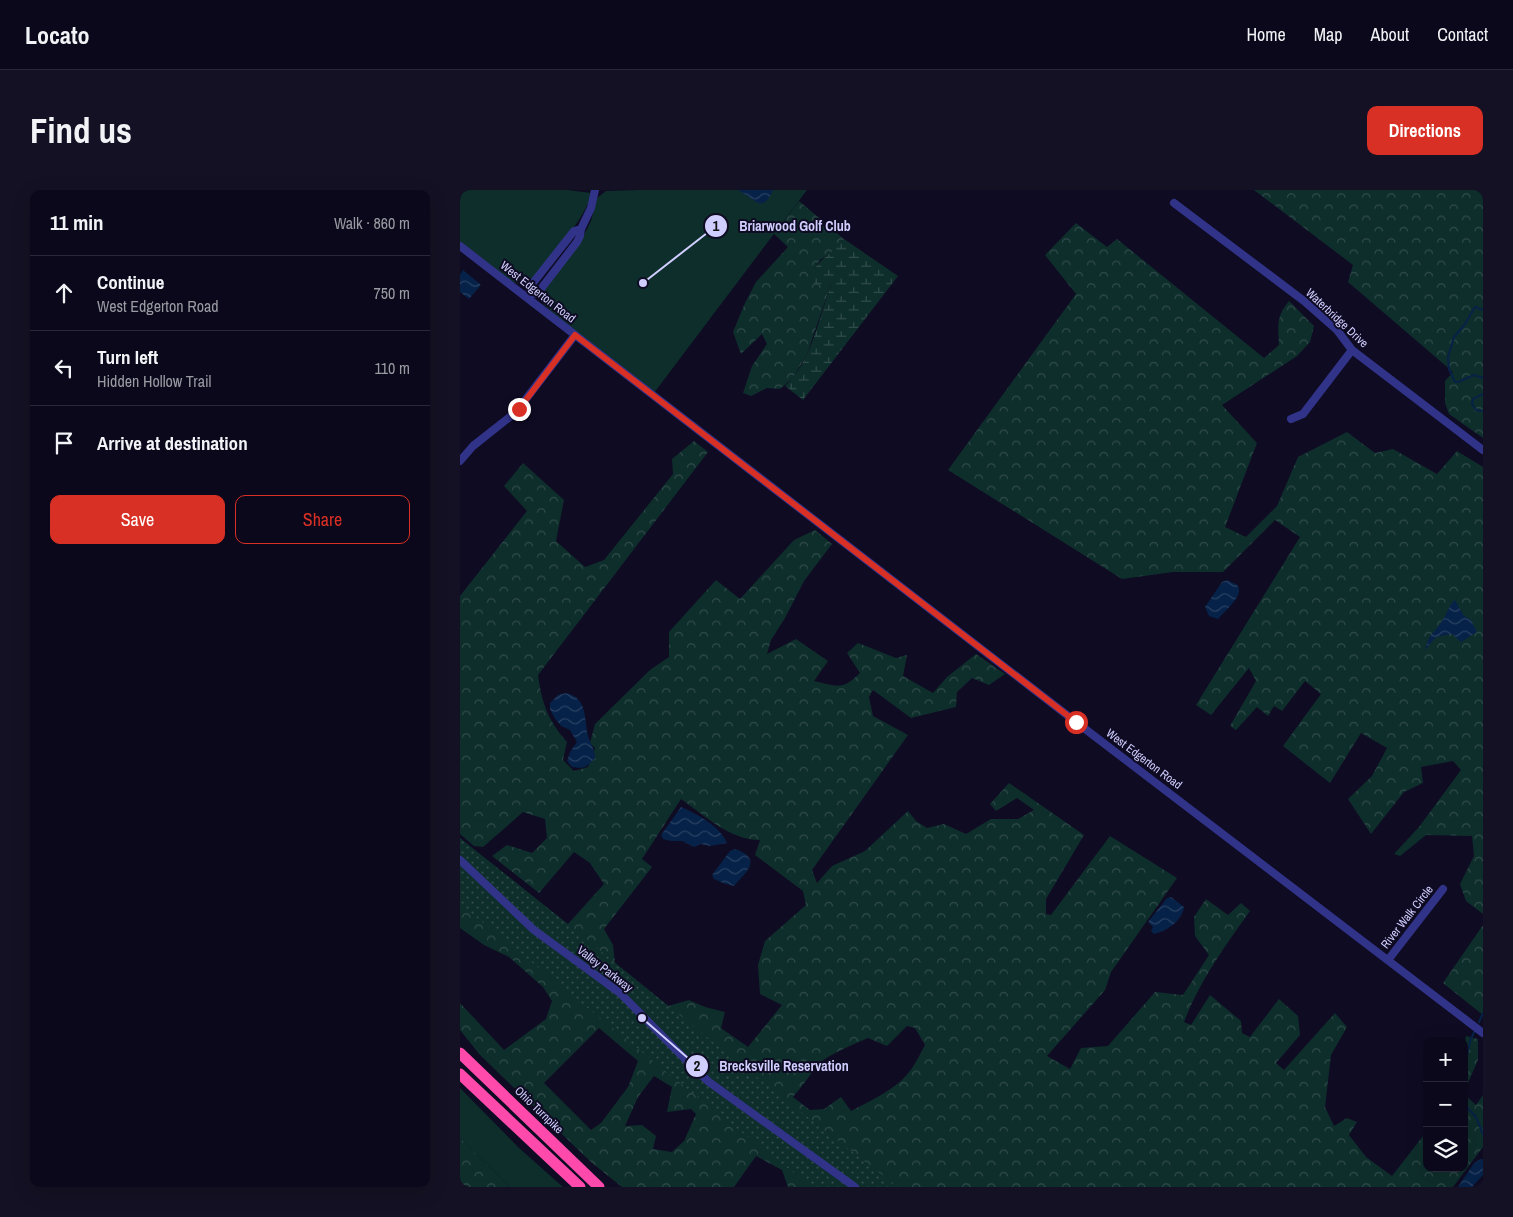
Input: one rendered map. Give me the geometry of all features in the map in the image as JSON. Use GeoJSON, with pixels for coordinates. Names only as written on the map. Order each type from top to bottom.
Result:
{"type":"FeatureCollection","features":[{"type":"Feature","properties":{"kind":"highway","name":"Ohio Turnpike"},"geometry":{"type":"LineString","coordinates":[[460,1053],[599,1187]]}},
{"type":"Feature","properties":{"kind":"highway"},"geometry":{"type":"LineString","coordinates":[[460,1074],[580,1187]]}},
{"type":"Feature","properties":{"kind":"street"},"geometry":{"type":"LineString","coordinates":[[529,296],[537,294],[577,242],[588,215],[595,190]]}},
{"type":"Feature","properties":{"kind":"street","name":"Waterbridge Drive"},"geometry":{"type":"LineString","coordinates":[[1174,203],[1304,301],[1337,330],[1352,350],[1369,361],[1483,450]]}},
{"type":"Feature","properties":{"kind":"street","name":"West Edgerton Road"},"geometry":{"type":"LineString","coordinates":[[460,246],[529,296],[575,335],[1483,1033]]}},
{"type":"Feature","properties":{"kind":"street"},"geometry":{"type":"LineString","coordinates":[[460,461],[473,446],[516,412],[575,335]]}},
{"type":"Feature","properties":{"kind":"street"},"geometry":{"type":"LineString","coordinates":[[1291,419],[1303,414],[1352,350]]}},
{"type":"Feature","properties":{"kind":"street","name":"Valley Parkway"},"geometry":{"type":"LineString","coordinates":[[460,860],[534,930],[620,993],[709,1082],[855,1187]]}},
{"type":"Feature","properties":{"kind":"street","name":"River Walk Circle"},"geometry":{"type":"LineString","coordinates":[[1388,960],[1443,889]]}},
{"type":"Feature","properties":{"kind":"green space"},"geometry":{"type":"Polygon","coordinates":[[[460,190],[567,190],[592,193],[588,204],[574,227],[527,285],[510,281],[460,243],[460,190]]]}},
{"type":"Feature","properties":{"kind":"green space"},"geometry":{"type":"Polygon","coordinates":[[[807,190],[654,393],[557,317],[543,304],[540,296],[583,237],[591,221],[597,198],[606,191],[807,190]]]}},
{"type":"Feature","properties":{"kind":"green space"},"geometry":{"type":"Polygon","coordinates":[[[1254,190],[1483,190],[1483,438],[1449,414],[1445,403],[1445,381],[1453,372],[1348,282],[1353,265],[1254,190]]]}},
{"type":"Feature","properties":{"kind":"green space"},"geometry":{"type":"Polygon","coordinates":[[[799,201],[844,239],[836,250],[820,260],[814,269],[831,284],[807,354],[793,378],[780,389],[767,388],[751,396],[743,393],[752,366],[767,344],[762,334],[741,354],[733,332],[756,282],[788,247],[774,234],[799,201]]]}},
{"type":"Feature","properties":{"kind":"green space"},"geometry":{"type":"Polygon","coordinates":[[[1076,223],[1107,247],[1117,239],[1264,358],[1279,345],[1280,317],[1289,301],[1314,326],[1310,342],[1297,356],[1222,405],[1257,443],[1225,527],[1246,537],[1277,506],[1298,457],[1347,432],[1375,453],[1393,449],[1437,474],[1457,451],[1483,467],[1483,914],[1466,901],[1460,884],[1474,856],[1472,836],[1426,835],[1400,856],[1394,854],[1419,827],[1461,770],[1453,761],[1421,767],[1423,783],[1404,792],[1371,834],[1348,799],[1372,776],[1387,748],[1361,733],[1330,783],[1283,746],[1321,694],[1305,681],[1282,711],[1274,706],[1268,716],[1257,707],[1236,730],[1230,726],[1256,681],[1249,668],[1211,715],[1196,705],[1300,537],[1275,520],[1223,572],[1173,572],[1122,579],[948,470],[1076,294],[1045,255],[1076,223]]]}},
{"type":"Feature","properties":{"kind":"green space"},"geometry":{"type":"Polygon","coordinates":[[[844,239],[898,276],[803,400],[785,386],[794,376],[808,352],[831,285],[814,284],[814,269],[844,239]]]}},
{"type":"Feature","properties":{"kind":"green space"},"geometry":{"type":"Polygon","coordinates":[[[694,441],[708,452],[538,675],[547,711],[567,742],[563,760],[574,771],[588,767],[595,748],[590,743],[595,724],[650,670],[669,657],[669,632],[716,580],[740,599],[794,540],[815,530],[832,544],[804,581],[771,640],[767,654],[796,639],[828,661],[814,681],[839,686],[848,683],[860,673],[847,653],[858,643],[896,658],[907,655],[903,676],[933,693],[947,677],[976,654],[1005,674],[989,685],[972,678],[957,692],[956,707],[911,718],[873,690],[869,697],[873,716],[908,735],[812,870],[817,883],[832,866],[865,851],[908,811],[916,821],[927,828],[944,824],[966,834],[991,819],[1018,819],[1034,810],[1017,798],[996,811],[990,804],[1009,783],[1084,835],[1046,899],[1046,914],[1051,915],[1110,836],[1177,878],[1111,972],[1105,990],[1047,1056],[1070,1069],[1081,1048],[1108,1046],[1155,992],[1183,995],[1209,955],[1195,936],[1194,917],[1206,899],[1228,915],[1241,903],[1250,911],[1205,979],[1184,1022],[1191,1025],[1210,995],[1241,1021],[1242,1033],[1250,1037],[1279,999],[1298,1016],[1300,1035],[1276,1063],[1284,1070],[1335,1013],[1347,1027],[1331,1055],[1325,1107],[1334,1126],[1347,1118],[1357,1122],[1349,1135],[1366,1157],[1392,1176],[1423,1136],[1423,1172],[1464,1172],[1453,1187],[862,1187],[482,856],[568,924],[604,884],[590,863],[574,852],[539,893],[492,856],[507,845],[532,853],[547,838],[545,819],[523,812],[483,847],[474,846],[460,834],[460,596],[527,511],[504,486],[523,463],[564,500],[556,541],[585,567],[604,560],[673,474],[672,459],[694,441]],[[681,799],[642,859],[652,867],[604,929],[613,945],[615,963],[668,1006],[689,1000],[705,1007],[725,1012],[721,1028],[748,1047],[782,1005],[760,994],[758,965],[765,941],[806,905],[803,891],[755,855],[760,840],[749,839],[728,832],[681,799]],[[907,1026],[887,1046],[868,1038],[841,1050],[821,1062],[793,1097],[810,1110],[824,1109],[841,1097],[851,1111],[884,1093],[905,1077],[925,1045],[915,1028],[907,1026]]]}},
{"type":"Feature","properties":{"kind":"green space"},"geometry":{"type":"Polygon","coordinates":[[[460,838],[732,1058],[898,1187],[812,1187],[712,1109],[460,904],[460,838]]]}},
{"type":"Feature","properties":{"kind":"green space"},"geometry":{"type":"Polygon","coordinates":[[[460,887],[843,1187],[788,1187],[782,1170],[756,1156],[734,1187],[622,1187],[592,1163],[480,1055],[460,1030],[460,1003],[504,1050],[546,1019],[552,1001],[543,987],[509,957],[484,945],[460,928],[460,887]],[[599,1028],[544,1083],[591,1130],[601,1123],[628,1087],[638,1061],[599,1028]],[[654,1076],[638,1097],[625,1126],[642,1125],[656,1136],[653,1149],[672,1152],[684,1141],[696,1114],[691,1109],[667,1112],[672,1087],[654,1076]]]}},
{"type":"Feature","properties":{"kind":"green space"},"geometry":{"type":"Polygon","coordinates":[[[1483,925],[1483,1015],[1443,983],[1483,925]]]}},
{"type":"Feature","properties":{"kind":"green space"},"geometry":{"type":"Polygon","coordinates":[[[1466,1036],[1478,1039],[1478,1060],[1468,1083],[1468,1037],[1466,1036]]]}},
{"type":"Feature","properties":{"kind":"green space"},"geometry":{"type":"Polygon","coordinates":[[[460,1088],[518,1147],[563,1187],[510,1187],[460,1138],[460,1088]]]}},
{"type":"Feature","properties":{"kind":"green space"},"geometry":{"type":"Polygon","coordinates":[[[1483,1095],[1483,1147],[1468,1167],[1468,1098],[1476,1105],[1483,1095]]]}},
{"type":"Feature","properties":{"kind":"green space"},"geometry":{"type":"Polygon","coordinates":[[[460,1138],[510,1187],[460,1187],[460,1138]]]}},
{"type":"Feature","properties":{"kind":"water"},"geometry":{"type":"Polygon","coordinates":[[[738,190],[773,190],[768,200],[764,203],[758,203],[738,190]]]}},
{"type":"Feature","properties":{"kind":"water"},"geometry":{"type":"Polygon","coordinates":[[[463,270],[481,285],[469,299],[460,292],[460,275],[463,270]]]}},
{"type":"Feature","properties":{"kind":"water"},"geometry":{"type":"Polygon","coordinates":[[[1227,580],[1238,586],[1239,590],[1236,599],[1218,619],[1209,616],[1205,607],[1222,582],[1227,580]]]}},
{"type":"Feature","properties":{"kind":"water"},"geometry":{"type":"Polygon","coordinates":[[[1455,600],[1464,616],[1471,620],[1477,632],[1461,642],[1452,634],[1436,637],[1425,650],[1430,637],[1455,600]]]}},
{"type":"Feature","properties":{"kind":"water"},"geometry":{"type":"Polygon","coordinates":[[[566,693],[578,699],[582,704],[588,736],[594,752],[595,758],[588,765],[580,768],[572,767],[567,761],[570,752],[577,742],[570,730],[561,726],[550,709],[550,703],[558,695],[566,693]]]}},
{"type":"Feature","properties":{"kind":"water"},"geometry":{"type":"Polygon","coordinates":[[[681,807],[714,826],[727,843],[710,846],[701,844],[694,847],[682,841],[663,839],[661,835],[681,807]]]}},
{"type":"Feature","properties":{"kind":"water"},"geometry":{"type":"Polygon","coordinates":[[[735,849],[748,857],[750,866],[734,886],[714,879],[712,875],[730,851],[735,849]]]}},
{"type":"Feature","properties":{"kind":"water"},"geometry":{"type":"Polygon","coordinates":[[[1171,897],[1184,907],[1183,912],[1173,925],[1154,934],[1151,931],[1153,927],[1148,922],[1167,898],[1171,897]]]}},
{"type":"Feature","properties":{"kind":"water"},"geometry":{"type":"Polygon","coordinates":[[[1483,1159],[1483,1175],[1472,1187],[1458,1187],[1468,1172],[1474,1163],[1483,1159]]]}},
{"type":"Feature","properties":{"kind":"waterway"},"geometry":{"type":"LineString","coordinates":[[1483,310],[1475,307],[1465,324],[1454,337],[1448,357],[1449,369],[1455,382],[1474,375],[1483,378]]}},
{"type":"Feature","properties":{"kind":"waterway"},"geometry":{"type":"LineString","coordinates":[[1483,394],[1473,399],[1472,404],[1476,410],[1483,411]]}},
{"type":"Feature","properties":{"kind":"waterway"},"geometry":{"type":"LineString","coordinates":[[1479,1022],[1483,1013]]}},
{"type":"Feature","properties":{"kind":"waterway"},"geometry":{"type":"LineString","coordinates":[[1468,1051],[1475,1030]]}},
{"type":"Feature","properties":{"kind":"waterway"},"geometry":{"type":"LineString","coordinates":[[1468,1108],[1476,1117],[1483,1134]]}},
{"type":"Feature","properties":{"kind":"place","name":"Briarwood Golf Club"},"geometry":{"type":"Point","coordinates":[643,283]}},
{"type":"Feature","properties":{"kind":"place","name":"Brecksville Reservation"},"geometry":{"type":"Point","coordinates":[642,1018]}},
{"type":"Feature","properties":{"kind":"route"},"geometry":{"type":"LineString","coordinates":[[519,409],[575,335],[1076,722]]}}]}
